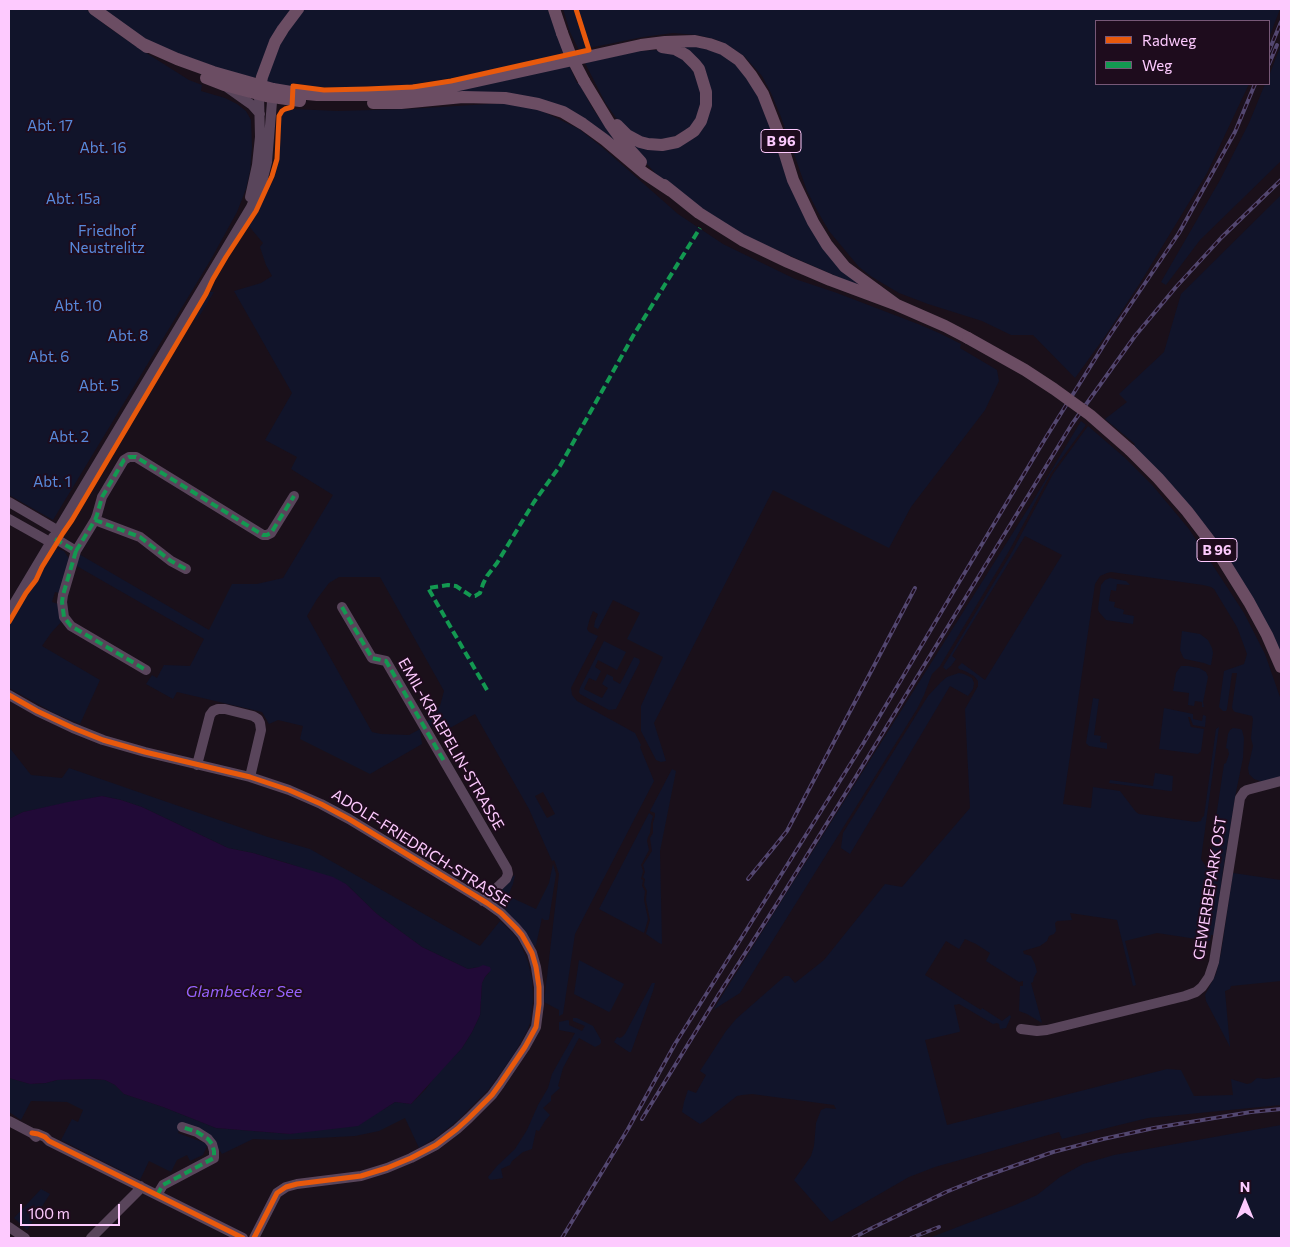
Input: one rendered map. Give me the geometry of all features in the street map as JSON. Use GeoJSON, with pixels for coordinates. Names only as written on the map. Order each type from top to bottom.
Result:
{"type":"FeatureCollection","features":[{"type":"Feature","properties":{"kind":"main road"},"geometry":{"type":"LineString","coordinates":[[94,9],[163,59],[180,69],[224,85],[259,90]]}},
{"type":"Feature","properties":{"kind":"main road"},"geometry":{"type":"LineString","coordinates":[[259,90],[275,42],[298,9]]}},
{"type":"Feature","properties":{"kind":"main road","name":"B 96"},"geometry":{"type":"LineString","coordinates":[[554,9],[570,54],[610,124],[648,170],[704,217],[742,240],[788,262],[897,305],[968,338],[1025,370],[1054,389],[1090,415],[1130,450],[1181,504],[1216,549],[1249,602],[1281,666]]}},
{"type":"Feature","properties":{"kind":"main road","name":"B 96"},"geometry":{"type":"LineString","coordinates":[[361,102],[433,92],[641,45],[695,41],[723,49],[739,60],[763,94],[779,135],[793,180],[813,222],[827,245],[845,266],[897,305]]}},
{"type":"Feature","properties":{"kind":"main road"},"geometry":{"type":"LineString","coordinates":[[141,43],[177,59],[259,90]]}},
{"type":"Feature","properties":{"kind":"main road","name":"B 96"},"geometry":{"type":"LineString","coordinates":[[599,105],[627,134],[640,142],[648,144],[662,146],[670,144],[688,135],[698,126],[705,110],[706,92],[701,74],[695,64],[686,55],[674,49],[641,45]]}},
{"type":"Feature","properties":{"kind":"main road","name":"B 96"},"geometry":{"type":"LineString","coordinates":[[273,93],[370,96],[450,87]]}},
{"type":"Feature","properties":{"kind":"main road","name":"B 96"},"geometry":{"type":"LineString","coordinates":[[259,90],[310,101],[401,103],[462,97],[505,98],[538,104],[563,112],[583,124],[644,173],[671,191]]}},
{"type":"Feature","properties":{"kind":"street"},"geometry":{"type":"LineString","coordinates":[[224,85],[252,104],[260,114]]}},
{"type":"Feature","properties":{"kind":"street"},"geometry":{"type":"LineString","coordinates":[[230,241],[246,208],[253,187],[260,136],[259,90]]}},
{"type":"Feature","properties":{"kind":"street"},"geometry":{"type":"LineString","coordinates":[[9,612],[251,207],[262,182],[267,162],[273,93]]}},
{"type":"Feature","properties":{"kind":"street"},"geometry":{"type":"LineString","coordinates":[[146,670],[71,626],[64,617],[62,610],[63,594],[76,551],[95,520],[102,497],[124,460],[129,457],[136,457],[267,536],[271,533],[294,496]]}},
{"type":"Feature","properties":{"kind":"street"},"geometry":{"type":"LineString","coordinates":[[9,502],[76,551]]}},
{"type":"Feature","properties":{"kind":"street"},"geometry":{"type":"LineString","coordinates":[[9,519],[53,536]]}},
{"type":"Feature","properties":{"kind":"street"},"geometry":{"type":"LineString","coordinates":[[95,520],[140,537],[186,569]]}},
{"type":"Feature","properties":{"kind":"street","name":"EMIL-KRAEPELIN-STRASSE"},"geometry":{"type":"LineString","coordinates":[[342,607],[372,658],[386,661],[507,869],[506,879],[484,901]]}},
{"type":"Feature","properties":{"kind":"street","name":"ADOLF-FRIEDRICH-STRASSE"},"geometry":{"type":"LineString","coordinates":[[9,695],[31,708],[103,740],[250,777],[289,790],[333,810],[501,913],[516,928],[532,953],[536,967],[539,998],[537,1023],[532,1036],[519,1057],[487,1100],[463,1124],[442,1141],[416,1156],[374,1172],[349,1178],[286,1187],[277,1193],[254,1238]]}},
{"type":"Feature","properties":{"kind":"street"},"geometry":{"type":"LineString","coordinates":[[197,765],[210,715],[215,710],[225,709],[253,716],[260,723],[261,730],[250,777]]}},
{"type":"Feature","properties":{"kind":"street"},"geometry":{"type":"LineString","coordinates":[[1251,789],[1281,781]]}},
{"type":"Feature","properties":{"kind":"street"},"geometry":{"type":"LineString","coordinates":[[1251,789],[1267,790],[1281,788]]}},
{"type":"Feature","properties":{"kind":"street","name":"GEWERBEPARK OST"},"geometry":{"type":"LineString","coordinates":[[1021,1028],[1044,1031],[1179,998],[1191,994],[1202,987],[1209,976],[1214,962],[1239,803],[1244,792],[1251,789]]}},
{"type":"Feature","properties":{"kind":"street"},"geometry":{"type":"LineString","coordinates":[[9,1121],[32,1133],[45,1137],[49,1141],[243,1238]]}},
{"type":"Feature","properties":{"kind":"street"},"geometry":{"type":"LineString","coordinates":[[157,1195],[163,1186],[214,1158],[212,1144],[208,1139],[197,1132],[182,1127]]}},
{"type":"Feature","properties":{"kind":"street"},"geometry":{"type":"LineString","coordinates":[[92,1238],[138,1191],[140,1186]]}},
{"type":"Feature","properties":{"kind":"street"},"geometry":{"type":"LineString","coordinates":[[9,1227],[25,1238]]}},
{"type":"Feature","properties":{"kind":"green space","name":"Friedhof Neustrelitz"},"geometry":{"type":"Polygon","coordinates":[[[9,9],[86,9],[140,49],[189,80],[202,85],[201,91],[225,98],[237,104],[246,111],[251,120],[252,147],[250,171],[246,189],[237,212],[210,261],[53,520],[9,495],[9,9]]]}},
{"type":"Feature","properties":{"kind":"green space"},"geometry":{"type":"Polygon","coordinates":[[[101,9],[294,9],[256,77],[247,79],[151,43],[101,9]]]}},
{"type":"Feature","properties":{"kind":"green space"},"geometry":{"type":"Polygon","coordinates":[[[302,9],[551,9],[564,54],[463,76],[408,85],[314,87],[295,83],[291,87],[266,83],[272,58],[302,9]]]}},
{"type":"Feature","properties":{"kind":"green space"},"geometry":{"type":"Polygon","coordinates":[[[563,9],[1280,9],[1270,35],[1270,20],[1095,20],[1095,85],[1249,85],[1207,173],[1140,283],[1075,378],[1033,335],[1011,335],[982,321],[899,293],[859,267],[829,231],[818,212],[807,191],[771,93],[762,76],[744,56],[726,44],[714,39],[673,33],[579,50],[570,32],[563,9]]]}},
{"type":"Feature","properties":{"kind":"green space"},"geometry":{"type":"Polygon","coordinates":[[[687,44],[724,54],[744,70],[760,95],[808,216],[870,291],[738,233],[679,193],[655,173],[639,155],[629,140],[690,138],[709,91],[678,47],[687,44]]]}},
{"type":"Feature","properties":{"kind":"green space"},"geometry":{"type":"Polygon","coordinates":[[[1281,45],[1281,161],[1200,240],[1166,285],[1161,282],[1220,180],[1249,123],[1265,85],[1270,85],[1270,73],[1281,45]]]}},
{"type":"Feature","properties":{"kind":"green space"},"geometry":{"type":"Polygon","coordinates":[[[638,51],[670,51],[693,66],[703,101],[694,125],[665,142],[640,139],[619,122],[606,104],[585,63],[638,51]]]}},
{"type":"Feature","properties":{"kind":"green space"},"geometry":{"type":"Polygon","coordinates":[[[569,65],[577,83],[579,83],[593,109],[625,151],[551,103],[422,96],[569,65]]]}},
{"type":"Feature","properties":{"kind":"green space"},"geometry":{"type":"Polygon","coordinates":[[[511,104],[540,110],[579,129],[678,214],[723,244],[795,279],[837,293],[939,333],[961,344],[960,348],[997,370],[999,381],[985,410],[911,507],[889,548],[773,490],[654,723],[666,761],[656,760],[641,731],[641,706],[663,657],[627,639],[640,613],[613,600],[598,629],[594,627],[598,614],[593,611],[587,629],[598,636],[571,688],[572,695],[577,701],[635,733],[654,781],[575,934],[563,1014],[559,1016],[559,1010],[544,1002],[559,874],[555,862],[554,860],[552,861],[529,809],[475,714],[441,733],[426,722],[430,719],[427,714],[440,706],[444,691],[380,577],[339,577],[329,583],[307,616],[372,732],[409,735],[420,729],[422,744],[370,774],[300,739],[303,726],[278,720],[269,724],[262,712],[177,692],[173,699],[146,684],[152,675],[157,678],[164,665],[190,666],[204,639],[75,565],[79,554],[209,630],[232,584],[257,584],[283,578],[333,495],[291,469],[297,457],[265,440],[292,393],[234,291],[261,283],[272,276],[260,247],[263,243],[248,225],[275,177],[279,159],[281,118],[285,111],[294,109],[337,111],[511,104]],[[543,792],[535,796],[547,818],[555,814],[543,792]]]}},
{"type":"Feature","properties":{"kind":"green space"},"geometry":{"type":"Polygon","coordinates":[[[1281,195],[1281,657],[1256,607],[1133,447],[1135,444],[1105,419],[1127,402],[1119,394],[1164,352],[1181,294],[1281,195]]]}},
{"type":"Feature","properties":{"kind":"green space"},"geometry":{"type":"Polygon","coordinates":[[[208,292],[214,292],[197,320],[193,318],[208,292]]]}},
{"type":"Feature","properties":{"kind":"green space"},"geometry":{"type":"Polygon","coordinates":[[[1081,421],[1086,425],[1051,473],[1009,551],[940,666],[932,674],[917,709],[740,993],[713,1010],[1031,504],[1081,421]]]}},
{"type":"Feature","properties":{"kind":"green space"},"geometry":{"type":"Polygon","coordinates":[[[1088,426],[1124,457],[1153,486],[1189,529],[1244,613],[1265,654],[1281,700],[1281,777],[1260,781],[1254,779],[1249,774],[1248,768],[1253,746],[1251,738],[1253,719],[1252,716],[1233,710],[1237,673],[1232,673],[1226,711],[1219,707],[1224,671],[1244,664],[1247,654],[1237,627],[1214,589],[1203,585],[1111,572],[1100,576],[1095,584],[1063,804],[1091,808],[1093,787],[1120,791],[1139,814],[1196,822],[1201,821],[1204,816],[1216,729],[1219,727],[1201,859],[1207,868],[1211,869],[1212,844],[1224,764],[1229,754],[1226,748],[1228,734],[1233,728],[1242,730],[1244,738],[1243,758],[1214,935],[1211,935],[1210,941],[1157,933],[1125,941],[1136,985],[1133,986],[1117,920],[1070,913],[1072,920],[1057,921],[1055,923],[1056,931],[1049,936],[1047,941],[1040,946],[1023,951],[1024,954],[1031,956],[1035,964],[1037,972],[1031,983],[1042,1023],[1019,1011],[1020,986],[1023,986],[1023,981],[1019,982],[986,961],[990,953],[976,944],[965,939],[959,949],[946,941],[925,975],[1002,1021],[1010,1015],[1011,1017],[1006,1028],[1000,1029],[999,1024],[993,1024],[959,1004],[954,1005],[960,1031],[925,1040],[947,1125],[1167,1069],[1181,1070],[1194,1096],[1233,1095],[1231,1079],[1247,1084],[1257,1078],[1281,1077],[1281,1105],[1148,1118],[1062,1139],[1059,1132],[935,1167],[909,1177],[831,1222],[794,1180],[811,1156],[816,1123],[821,1110],[826,1108],[836,1109],[834,1105],[752,1094],[742,1095],[737,1096],[700,1124],[682,1112],[684,1102],[688,1090],[696,1093],[706,1075],[700,1071],[736,1019],[785,976],[789,976],[795,983],[824,960],[885,884],[902,887],[970,808],[965,709],[978,686],[978,681],[974,676],[958,667],[962,663],[985,680],[1062,555],[1025,536],[952,656],[956,659],[946,670],[943,667],[1012,552],[1053,474],[1088,426]]]}},
{"type":"Feature","properties":{"kind":"green space"},"geometry":{"type":"Polygon","coordinates":[[[55,548],[64,551],[70,560],[60,593],[55,592],[52,602],[58,604],[62,621],[42,646],[100,680],[80,724],[54,713],[9,688],[9,624],[55,548]]]}},
{"type":"Feature","properties":{"kind":"green space"},"geometry":{"type":"Polygon","coordinates":[[[1110,578],[1126,581],[1130,585],[1117,584],[1116,591],[1111,590],[1109,601],[1115,602],[1114,607],[1124,610],[1123,614],[1134,616],[1133,624],[1106,620],[1099,612],[1101,585],[1110,578]]]}},
{"type":"Feature","properties":{"kind":"green space"},"geometry":{"type":"Polygon","coordinates":[[[1182,631],[1200,634],[1208,640],[1213,653],[1211,665],[1183,657],[1180,650],[1182,631]]]}},
{"type":"Feature","properties":{"kind":"green space"},"geometry":{"type":"Polygon","coordinates":[[[604,641],[626,652],[617,670],[598,660],[595,667],[601,671],[596,681],[589,678],[584,689],[602,698],[608,688],[602,684],[607,674],[620,684],[634,657],[639,659],[640,662],[616,709],[609,710],[579,692],[604,641]]]}},
{"type":"Feature","properties":{"kind":"green space"},"geometry":{"type":"Polygon","coordinates":[[[1181,666],[1199,668],[1206,672],[1208,677],[1203,702],[1204,707],[1202,707],[1202,702],[1195,701],[1194,706],[1188,705],[1189,693],[1173,691],[1176,673],[1181,666]]]}},
{"type":"Feature","properties":{"kind":"green space"},"geometry":{"type":"Polygon","coordinates":[[[959,673],[972,678],[974,683],[973,689],[968,696],[950,686],[850,854],[841,848],[843,833],[928,696],[947,677],[959,673]]]}},
{"type":"Feature","properties":{"kind":"green space"},"geometry":{"type":"Polygon","coordinates":[[[1093,698],[1099,699],[1094,735],[1101,736],[1100,742],[1107,743],[1107,749],[1089,746],[1086,743],[1093,698]]]}},
{"type":"Feature","properties":{"kind":"green space"},"geometry":{"type":"Polygon","coordinates":[[[1164,708],[1193,714],[1193,719],[1202,721],[1203,715],[1206,716],[1205,727],[1193,725],[1190,717],[1188,717],[1191,727],[1204,729],[1201,751],[1198,754],[1159,749],[1164,708]]]}},
{"type":"Feature","properties":{"kind":"green space"},"geometry":{"type":"Polygon","coordinates":[[[9,747],[31,775],[62,778],[69,768],[268,837],[310,849],[480,946],[500,921],[520,943],[528,962],[532,980],[533,1000],[530,1023],[514,1054],[489,1089],[457,1121],[419,1148],[405,1118],[379,1131],[355,1136],[280,1140],[253,1139],[222,1154],[210,1135],[181,1125],[178,1133],[208,1144],[203,1155],[190,1161],[187,1155],[177,1160],[171,1172],[149,1161],[140,1180],[61,1140],[72,1119],[78,1122],[83,1110],[67,1102],[31,1101],[21,1120],[9,1112],[9,1078],[30,1084],[57,1080],[105,1080],[115,1085],[124,1094],[216,1128],[290,1134],[381,1111],[395,1102],[411,1104],[462,1048],[472,1032],[480,1015],[482,983],[489,973],[479,967],[468,969],[422,947],[377,914],[346,884],[287,863],[228,848],[142,807],[121,800],[102,796],[23,812],[9,819],[9,747]]]}},
{"type":"Feature","properties":{"kind":"green space"},"geometry":{"type":"Polygon","coordinates":[[[672,769],[676,771],[660,851],[662,944],[646,934],[650,920],[646,900],[647,891],[644,885],[645,879],[643,877],[645,872],[643,865],[652,851],[650,838],[653,833],[655,813],[650,811],[672,769]]]}},
{"type":"Feature","properties":{"kind":"green space"},"geometry":{"type":"Polygon","coordinates":[[[1155,773],[1173,776],[1172,791],[1109,783],[1110,780],[1153,786],[1155,773]]]}},
{"type":"Feature","properties":{"kind":"green space"},"geometry":{"type":"Polygon","coordinates":[[[649,813],[653,816],[647,841],[649,850],[641,865],[643,871],[641,879],[643,880],[642,886],[645,891],[644,900],[648,919],[644,933],[599,909],[649,813]]]}},
{"type":"Feature","properties":{"kind":"green space"},"geometry":{"type":"Polygon","coordinates":[[[553,864],[556,874],[549,919],[544,920],[542,918],[536,945],[533,948],[491,899],[515,875],[508,896],[536,909],[549,883],[553,864]]]}},
{"type":"Feature","properties":{"kind":"green space"},"geometry":{"type":"Polygon","coordinates":[[[1233,873],[1281,880],[1281,981],[1231,986],[1230,989],[1225,991],[1230,1047],[1206,1001],[1205,995],[1216,974],[1221,953],[1233,873]]]}},
{"type":"Feature","properties":{"kind":"green space"},"geometry":{"type":"Polygon","coordinates":[[[579,960],[624,984],[609,1012],[574,994],[579,960]]]}},
{"type":"Feature","properties":{"kind":"green space"},"geometry":{"type":"Polygon","coordinates":[[[652,983],[655,983],[653,991],[631,1052],[629,1052],[614,1042],[617,1037],[620,1038],[625,1034],[652,983]]]}},
{"type":"Feature","properties":{"kind":"green space"},"geometry":{"type":"Polygon","coordinates":[[[573,1018],[593,1026],[601,1043],[595,1047],[579,1038],[563,1068],[558,1086],[560,1088],[551,1096],[551,1101],[543,1108],[550,1115],[539,1131],[536,1130],[532,1149],[523,1152],[510,1165],[501,1169],[503,1178],[489,1179],[488,1177],[497,1166],[515,1149],[527,1130],[548,1088],[552,1074],[575,1033],[559,1030],[559,1022],[568,1020],[569,1025],[582,1031],[585,1026],[573,1021],[573,1018]]]}},
{"type":"Feature","properties":{"kind":"green space"},"geometry":{"type":"Polygon","coordinates":[[[1281,1125],[1281,1238],[929,1238],[1037,1195],[1060,1177],[1083,1164],[1114,1155],[1281,1125]]]}},
{"type":"Feature","properties":{"kind":"green space"},"geometry":{"type":"Polygon","coordinates":[[[41,1189],[50,1194],[27,1230],[14,1218],[41,1189]]]}},
{"type":"Feature","properties":{"kind":"water","name":"Glambecker See"},"geometry":{"type":"Polygon","coordinates":[[[102,796],[142,807],[228,848],[253,853],[333,877],[346,884],[377,914],[422,947],[468,969],[483,965],[490,967],[491,970],[482,983],[480,1015],[462,1048],[411,1104],[395,1102],[358,1126],[290,1134],[216,1128],[124,1094],[115,1085],[105,1080],[57,1080],[30,1084],[9,1078],[9,819],[23,812],[102,796]]]}},
{"type":"Feature","properties":{"kind":"railway"},"geometry":{"type":"LineString","coordinates":[[1270,49],[1281,22]]}},
{"type":"Feature","properties":{"kind":"railway"},"geometry":{"type":"LineString","coordinates":[[1270,62],[1277,45]]}},
{"type":"Feature","properties":{"kind":"railway"},"geometry":{"type":"LineString","coordinates":[[562,1238],[628,1129],[675,1044],[863,744],[1045,439],[1110,335],[1179,233],[1235,132],[1255,85]]}},
{"type":"Feature","properties":{"kind":"railway"},"geometry":{"type":"LineString","coordinates":[[642,1119],[857,775],[1072,424],[1135,336],[1176,287],[1222,237],[1281,180]]}},
{"type":"Feature","properties":{"kind":"railway"},"geometry":{"type":"LineString","coordinates":[[748,879],[787,831],[915,588]]}},
{"type":"Feature","properties":{"kind":"railway"},"geometry":{"type":"LineString","coordinates":[[853,1238],[946,1192],[1053,1152],[1154,1128],[1281,1109]]}},
{"type":"Feature","properties":{"kind":"railway"},"geometry":{"type":"LineString","coordinates":[[911,1238],[939,1227]]}},
{"type":"Feature","properties":{"kind":"marked path"},"geometry":{"type":"LineString","coordinates":[[487,690],[428,588],[448,585],[456,586],[471,596],[480,593],[487,576],[534,502],[560,466],[633,336],[700,228]]}},
{"type":"Feature","properties":{"kind":"marked path"},"geometry":{"type":"LineString","coordinates":[[95,520],[102,497],[124,460],[129,457],[136,457],[263,535],[271,533],[294,496]]}},
{"type":"Feature","properties":{"kind":"marked path"},"geometry":{"type":"LineString","coordinates":[[76,551],[95,520],[140,537],[171,561],[186,569]]}},
{"type":"Feature","properties":{"kind":"marked path"},"geometry":{"type":"LineString","coordinates":[[55,539],[76,551],[63,595],[64,617],[71,626],[146,670]]}},
{"type":"Feature","properties":{"kind":"marked path"},"geometry":{"type":"LineString","coordinates":[[342,607],[372,658],[386,661],[444,761]]}},
{"type":"Feature","properties":{"kind":"marked path"},"geometry":{"type":"LineString","coordinates":[[157,1195],[163,1185],[214,1158],[212,1144],[208,1139],[197,1132],[182,1127]]}},
{"type":"Feature","properties":{"kind":"cycle path"},"geometry":{"type":"LineString","coordinates":[[9,622],[72,520],[226,257],[256,211],[272,176],[277,159],[279,116],[282,111],[292,107],[293,86],[324,90],[413,87],[451,81],[589,50],[576,9]]}},
{"type":"Feature","properties":{"kind":"cycle path"},"geometry":{"type":"LineString","coordinates":[[9,695],[37,711],[103,740],[250,777],[289,790],[321,804],[487,903],[501,913],[516,928],[532,953],[539,987],[536,1027],[525,1047],[492,1095],[457,1129],[436,1145],[411,1158],[361,1176],[286,1187],[277,1193],[254,1238]]}},
{"type":"Feature","properties":{"kind":"cycle path"},"geometry":{"type":"LineString","coordinates":[[32,1133],[45,1137],[49,1141],[243,1238]]}},
{"type":"Feature","properties":{"kind":"park label","name":"Abt. 17"},"geometry":{"type":"Point","coordinates":[50,126]}},
{"type":"Feature","properties":{"kind":"park label","name":"Abt. 16"},"geometry":{"type":"Point","coordinates":[103,148]}},
{"type":"Feature","properties":{"kind":"park label","name":"Abt. 15a"},"geometry":{"type":"Point","coordinates":[73,199]}},
{"type":"Feature","properties":{"kind":"park label","name":"Abt. 10"},"geometry":{"type":"Point","coordinates":[78,306]}},
{"type":"Feature","properties":{"kind":"park label","name":"Abt. 8"},"geometry":{"type":"Point","coordinates":[128,336]}},
{"type":"Feature","properties":{"kind":"park label","name":"Abt. 6"},"geometry":{"type":"Point","coordinates":[49,357]}},
{"type":"Feature","properties":{"kind":"park label","name":"Abt. 5"},"geometry":{"type":"Point","coordinates":[99,386]}},
{"type":"Feature","properties":{"kind":"park label","name":"Abt. 2"},"geometry":{"type":"Point","coordinates":[69,437]}},
{"type":"Feature","properties":{"kind":"park label","name":"Abt. 1"},"geometry":{"type":"Point","coordinates":[52,482]}}]}
